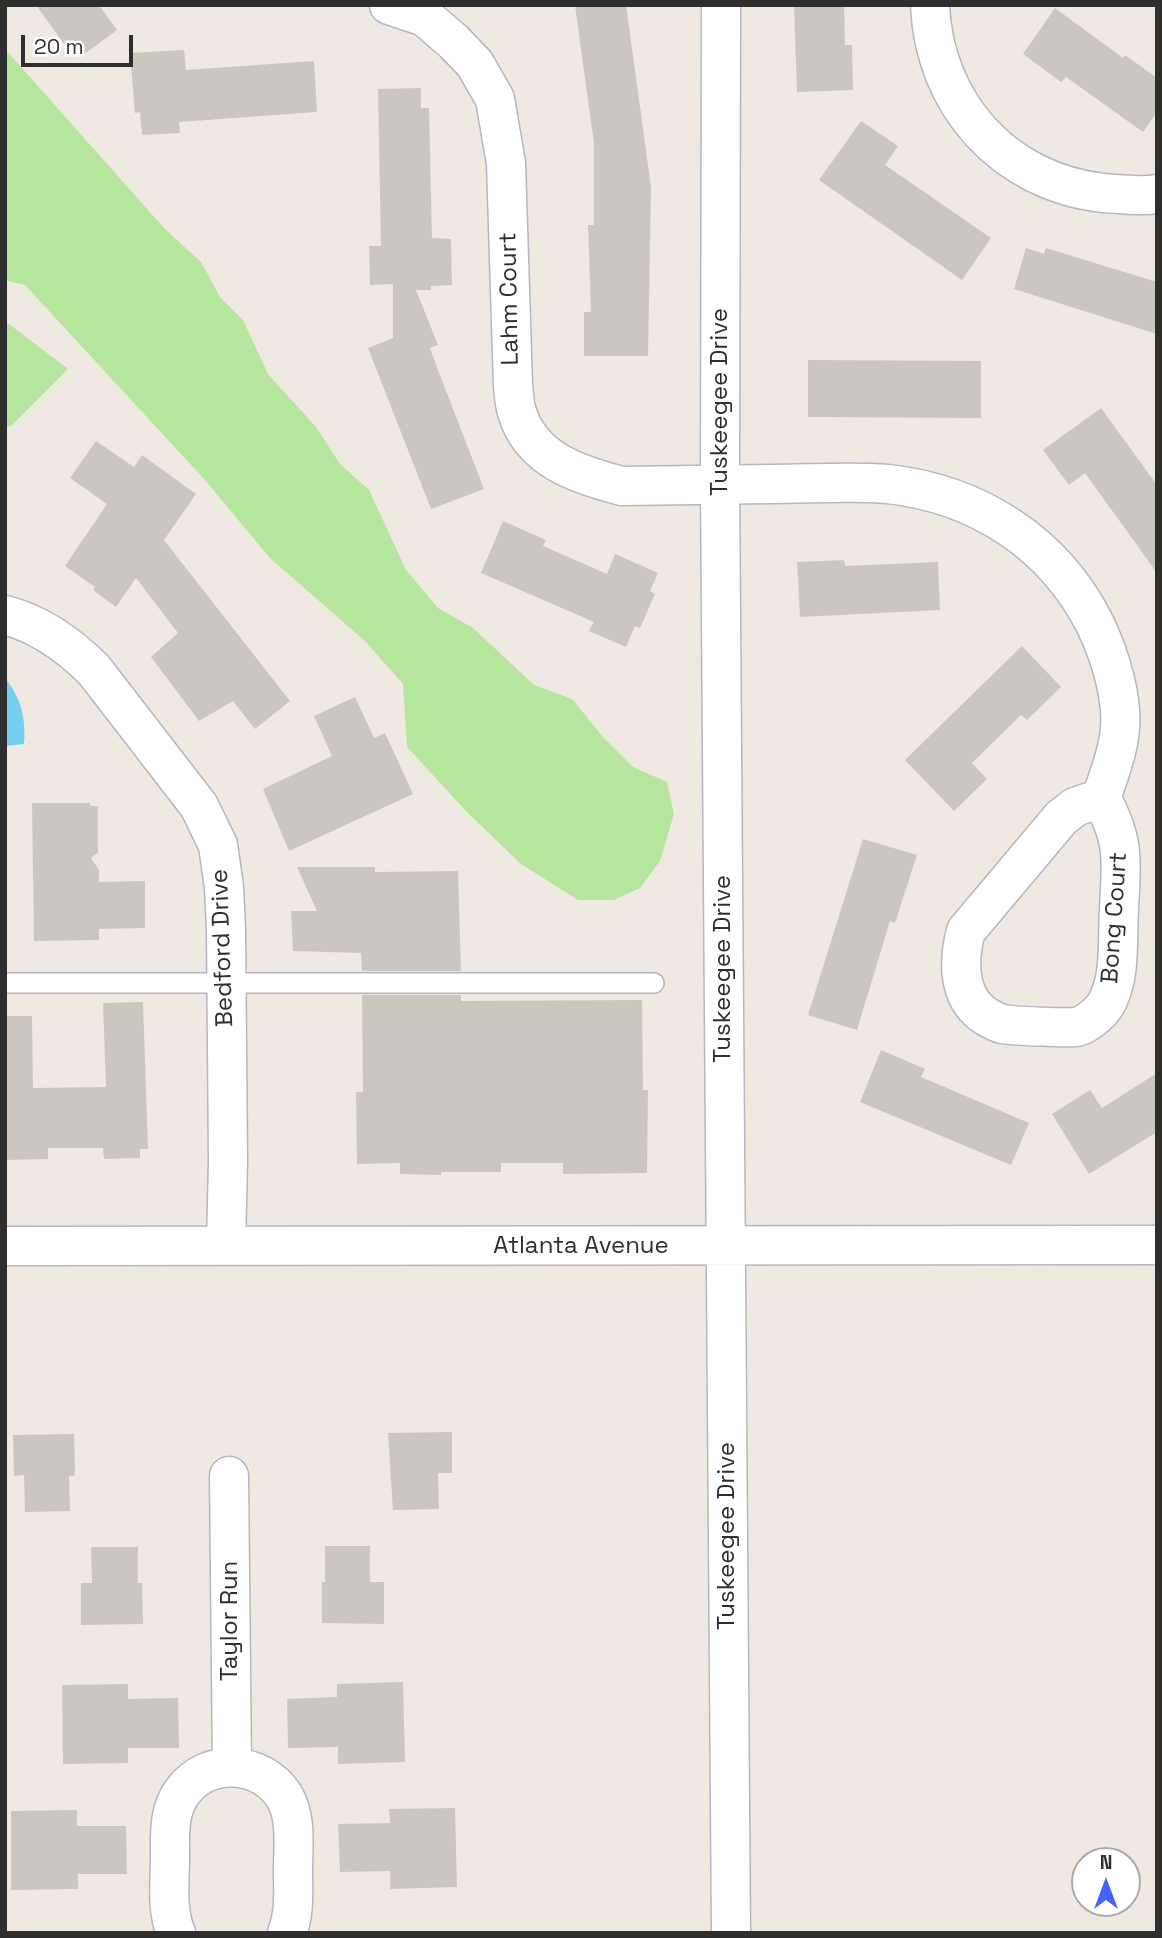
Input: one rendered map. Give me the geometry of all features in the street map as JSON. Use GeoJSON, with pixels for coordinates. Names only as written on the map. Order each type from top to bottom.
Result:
{"type":"FeatureCollection","features":[{"type":"Feature","properties":{"kind":"street","name":"Lahm Court"},"geometry":{"type":"LineString","coordinates":[[389,5],[425,18],[454,41],[475,64],[495,99],[506,163],[513,385],[516,412],[528,438],[554,461],[584,477],[622,486],[720,484]]}},
{"type":"Feature","properties":{"kind":"street","name":"Tuskeegee Drive"},"geometry":{"type":"LineString","coordinates":[[721,5],[720,484],[730,1933]]}},
{"type":"Feature","properties":{"kind":"street"},"geometry":{"type":"LineString","coordinates":[[930,5],[941,71],[963,111],[979,131],[1005,155],[1036,174],[1065,187],[1115,194],[1157,194]]}},
{"type":"Feature","properties":{"kind":"street"},"geometry":{"type":"LineString","coordinates":[[720,484],[888,484],[939,494],[975,507],[1007,523],[1063,574],[1087,609],[1107,650],[1117,687],[1120,734],[1112,769],[1101,798]]}},
{"type":"Feature","properties":{"kind":"street","name":"Bedford Drive"},"geometry":{"type":"LineString","coordinates":[[5,615],[50,634],[74,650],[94,670],[199,807],[218,845],[223,876],[227,983],[226,1245]]}},
{"type":"Feature","properties":{"kind":"street","name":"Bong Court"},"geometry":{"type":"LineString","coordinates":[[1101,798],[1114,820],[1121,847],[1116,976],[1108,1000],[1101,1011],[1078,1027],[1001,1024],[979,1012],[968,993],[961,969],[961,951],[966,931],[1061,818],[1075,807],[1101,798]]}},
{"type":"Feature","properties":{"kind":"street","name":"Atlanta Avenue"},"geometry":{"type":"LineString","coordinates":[[5,1246],[1157,1245]]}},
{"type":"Feature","properties":{"kind":"street","name":"Taylor Run"},"geometry":{"type":"LineString","coordinates":[[229,1476],[232,1767]]}},
{"type":"Feature","properties":{"kind":"street"},"geometry":{"type":"LineString","coordinates":[[176,1933],[171,1920],[170,1844],[171,1819],[176,1803],[182,1791],[202,1774],[218,1768],[232,1767],[250,1769],[272,1782],[284,1796],[292,1815],[293,1904],[292,1921],[287,1933]]}},
{"type":"Feature","properties":{"kind":"lane"},"geometry":{"type":"LineString","coordinates":[[5,983],[653,983]]}},
{"type":"Feature","properties":{"kind":"green space"},"geometry":{"type":"Polygon","coordinates":[[[5,49],[165,229],[201,262],[220,297],[243,320],[268,374],[316,427],[340,464],[369,490],[406,570],[438,608],[473,628],[534,685],[572,699],[603,737],[633,767],[667,782],[674,814],[660,861],[640,888],[614,900],[578,900],[521,864],[467,812],[407,747],[403,684],[365,641],[270,558],[205,480],[25,285],[5,280],[5,49]]]}},
{"type":"Feature","properties":{"kind":"green space"},"geometry":{"type":"Polygon","coordinates":[[[5,321],[68,369],[11,426],[5,427],[5,321]]]}},
{"type":"Feature","properties":{"kind":"water"},"geometry":{"type":"Polygon","coordinates":[[[5,678],[21,709],[24,744],[5,746],[5,678]]]}},
{"type":"Feature","properties":{"kind":"building"},"geometry":{"type":"Polygon","coordinates":[[[36,5],[99,5],[117,30],[83,55],[72,55],[36,5]]]}},
{"type":"Feature","properties":{"kind":"building"},"geometry":{"type":"Polygon","coordinates":[[[575,5],[626,5],[651,187],[648,356],[584,356],[584,312],[591,312],[588,225],[594,225],[594,144],[575,5]]]}},
{"type":"Feature","properties":{"kind":"building"},"geometry":{"type":"Polygon","coordinates":[[[794,5],[844,5],[845,45],[852,45],[853,90],[797,92],[794,5]]]}},
{"type":"Feature","properties":{"kind":"building"},"geometry":{"type":"Polygon","coordinates":[[[1055,8],[1123,58],[1125,55],[1157,78],[1157,112],[1143,132],[1066,77],[1061,82],[1023,54],[1055,8]]]}},
{"type":"Feature","properties":{"kind":"building"},"geometry":{"type":"Polygon","coordinates":[[[184,50],[186,70],[314,61],[317,112],[179,122],[180,133],[142,135],[140,112],[135,113],[130,53],[184,50]]]}},
{"type":"Feature","properties":{"kind":"building"},"geometry":{"type":"Polygon","coordinates":[[[421,88],[421,108],[429,108],[432,238],[451,239],[452,285],[416,290],[438,345],[430,348],[484,489],[431,509],[368,348],[393,338],[393,284],[370,285],[369,246],[381,246],[378,89],[421,88]]]}},
{"type":"Feature","properties":{"kind":"building"},"geometry":{"type":"Polygon","coordinates":[[[861,121],[898,146],[885,165],[991,238],[962,280],[819,180],[861,121]]]}},
{"type":"Feature","properties":{"kind":"building"},"geometry":{"type":"Polygon","coordinates":[[[1026,248],[1044,254],[1046,248],[1157,282],[1157,334],[1014,289],[1026,248]]]}},
{"type":"Feature","properties":{"kind":"building"},"geometry":{"type":"Polygon","coordinates":[[[808,360],[981,361],[981,418],[808,417],[808,360]]]}},
{"type":"Feature","properties":{"kind":"building"},"geometry":{"type":"Polygon","coordinates":[[[1101,408],[1157,485],[1157,573],[1085,473],[1069,485],[1043,450],[1101,408]]]}},
{"type":"Feature","properties":{"kind":"building"},"geometry":{"type":"Polygon","coordinates":[[[96,441],[134,467],[142,455],[196,494],[164,540],[290,701],[255,729],[233,701],[199,721],[151,657],[178,633],[136,578],[116,607],[93,590],[95,587],[65,566],[107,504],[70,478],[96,441]]]}},
{"type":"Feature","properties":{"kind":"building"},"geometry":{"type":"Polygon","coordinates":[[[503,521],[546,540],[543,546],[607,574],[615,554],[658,573],[650,591],[655,594],[640,628],[635,626],[626,647],[589,631],[594,622],[481,573],[503,521]]]}},
{"type":"Feature","properties":{"kind":"building"},"geometry":{"type":"Polygon","coordinates":[[[844,560],[845,566],[938,562],[940,610],[800,617],[797,562],[844,560]]]}},
{"type":"Feature","properties":{"kind":"building"},"geometry":{"type":"Polygon","coordinates":[[[1022,646],[1061,687],[1027,720],[1021,715],[972,763],[987,779],[954,811],[905,760],[1022,646]]]}},
{"type":"Feature","properties":{"kind":"building"},"geometry":{"type":"Polygon","coordinates":[[[355,697],[374,738],[385,733],[413,794],[289,851],[263,789],[332,756],[314,716],[355,697]]]}},
{"type":"Feature","properties":{"kind":"building"},"geometry":{"type":"Polygon","coordinates":[[[32,803],[90,803],[90,806],[98,806],[98,852],[91,858],[99,870],[99,882],[145,881],[145,928],[99,929],[99,940],[34,941],[32,803]]]}},
{"type":"Feature","properties":{"kind":"building"},"geometry":{"type":"Polygon","coordinates":[[[863,839],[917,855],[895,923],[890,921],[857,1030],[808,1015],[863,839]]]}},
{"type":"Feature","properties":{"kind":"building"},"geometry":{"type":"Polygon","coordinates":[[[297,867],[375,867],[375,872],[458,871],[461,971],[362,971],[361,953],[293,951],[291,911],[317,911],[297,867]]]}},
{"type":"Feature","properties":{"kind":"building"},"geometry":{"type":"Polygon","coordinates":[[[362,995],[461,995],[461,1001],[642,1000],[643,1090],[648,1090],[647,1173],[563,1174],[563,1163],[501,1163],[501,1172],[400,1174],[400,1163],[357,1164],[356,1092],[363,1092],[362,995]]]}},
{"type":"Feature","properties":{"kind":"building"},"geometry":{"type":"Polygon","coordinates":[[[143,1002],[148,1149],[140,1149],[140,1158],[104,1159],[103,1148],[48,1148],[48,1159],[5,1160],[5,1016],[32,1016],[33,1088],[106,1087],[103,1003],[143,1002]]]}},
{"type":"Feature","properties":{"kind":"building"},"geometry":{"type":"Polygon","coordinates":[[[881,1050],[925,1069],[921,1077],[1029,1123],[1011,1165],[860,1102],[881,1050]]]}},
{"type":"Feature","properties":{"kind":"building"},"geometry":{"type":"Polygon","coordinates":[[[1157,1073],[1157,1132],[1089,1174],[1052,1114],[1090,1090],[1102,1108],[1157,1073]]]}},
{"type":"Feature","properties":{"kind":"building"},"geometry":{"type":"Polygon","coordinates":[[[452,1432],[452,1473],[438,1473],[439,1509],[393,1510],[388,1433],[452,1432]]]}},
{"type":"Feature","properties":{"kind":"building"},"geometry":{"type":"Polygon","coordinates":[[[74,1434],[75,1470],[74,1476],[69,1476],[70,1511],[25,1512],[24,1475],[14,1476],[13,1435],[74,1434]]]}},
{"type":"Feature","properties":{"kind":"building"},"geometry":{"type":"Polygon","coordinates":[[[325,1546],[370,1546],[370,1582],[384,1582],[384,1624],[322,1623],[325,1546]]]}},
{"type":"Feature","properties":{"kind":"building"},"geometry":{"type":"Polygon","coordinates":[[[91,1547],[138,1547],[138,1583],[142,1583],[143,1624],[81,1625],[81,1583],[92,1583],[91,1547]]]}},
{"type":"Feature","properties":{"kind":"building"},"geometry":{"type":"Polygon","coordinates":[[[403,1682],[405,1762],[338,1764],[338,1747],[288,1748],[287,1699],[337,1697],[337,1684],[403,1682]]]}},
{"type":"Feature","properties":{"kind":"building"},"geometry":{"type":"Polygon","coordinates":[[[128,1684],[128,1699],[178,1698],[179,1748],[128,1748],[128,1763],[63,1764],[62,1685],[128,1684]]]}},
{"type":"Feature","properties":{"kind":"building"},"geometry":{"type":"Polygon","coordinates":[[[455,1808],[457,1887],[390,1889],[390,1871],[340,1872],[338,1824],[390,1823],[389,1809],[455,1808]]]}},
{"type":"Feature","properties":{"kind":"building"},"geometry":{"type":"Polygon","coordinates":[[[77,1810],[77,1826],[126,1826],[127,1874],[78,1874],[78,1889],[11,1890],[11,1811],[77,1810]]]}}]}
